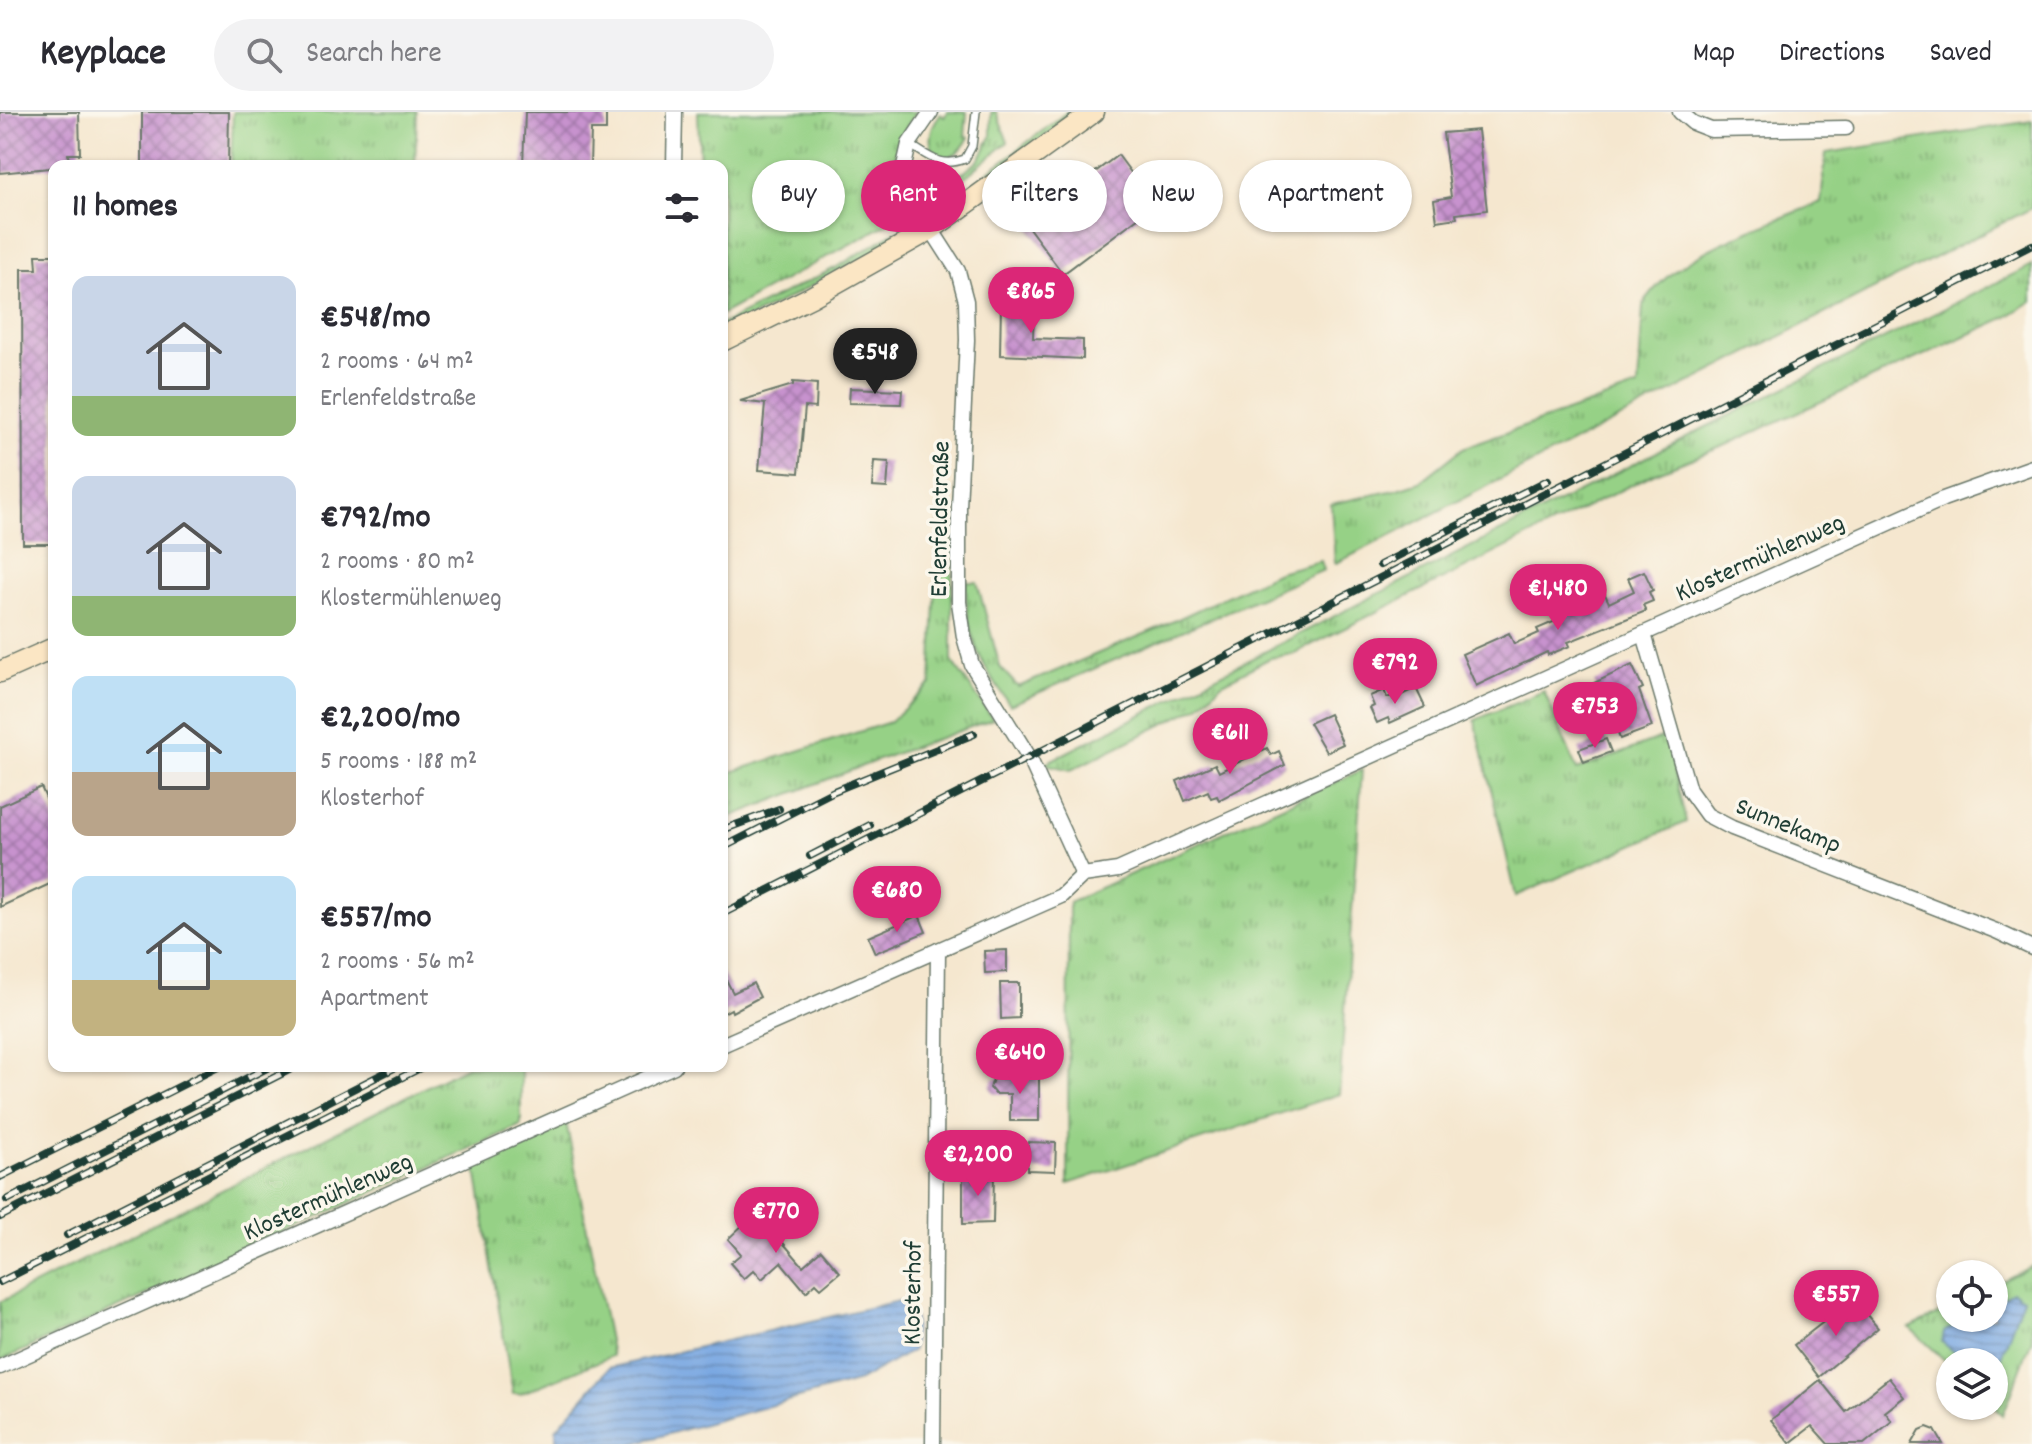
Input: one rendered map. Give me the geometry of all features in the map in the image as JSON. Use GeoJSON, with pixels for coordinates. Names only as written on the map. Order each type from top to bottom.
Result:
{"type":"FeatureCollection","features":[{"type":"Feature","properties":{"kind":"main road"},"geometry":{"type":"LineString","coordinates":[[966,204],[1094,112]]}},
{"type":"Feature","properties":{"kind":"main road"},"geometry":{"type":"LineString","coordinates":[[728,338],[811,297],[926,232]]}},
{"type":"Feature","properties":{"kind":"main road"},"geometry":{"type":"LineString","coordinates":[[0,672],[48,651]]}},
{"type":"Feature","properties":{"kind":"street"},"geometry":{"type":"LineString","coordinates":[[674,160],[675,112]]}},
{"type":"Feature","properties":{"kind":"street","name":"Erlenfeldstraße"},"geometry":{"type":"LineString","coordinates":[[905,160],[909,144],[931,112]]}},
{"type":"Feature","properties":{"kind":"street"},"geometry":{"type":"LineString","coordinates":[[1680,112],[1693,123],[1711,130],[1846,128]]}},
{"type":"Feature","properties":{"kind":"street","name":"Erlenfeldstraße"},"geometry":{"type":"LineString","coordinates":[[931,232],[958,271],[966,301],[959,507],[959,602],[964,637],[972,665],[1029,757],[1083,875]]}},
{"type":"Feature","properties":{"kind":"street","name":"Klostermühlenweg"},"geometry":{"type":"LineString","coordinates":[[728,1042],[1061,896],[1083,875],[1118,870],[1943,499],[2032,467]]}},
{"type":"Feature","properties":{"kind":"street","name":"Sunnekamp"},"geometry":{"type":"LineString","coordinates":[[1644,634],[1689,790],[1707,815],[1732,828],[1996,931],[2032,948]]}},
{"type":"Feature","properties":{"kind":"street","name":"Klosterhof"},"geometry":{"type":"LineString","coordinates":[[933,1444],[938,950]]}},
{"type":"Feature","properties":{"kind":"street","name":"Klostermühlenweg"},"geometry":{"type":"LineString","coordinates":[[0,1367],[661,1072]]}},
{"type":"Feature","properties":{"kind":"lane"},"geometry":{"type":"LineString","coordinates":[[909,144],[950,165],[965,159],[972,146],[976,112]]}},
{"type":"Feature","properties":{"kind":"green space"},"geometry":{"type":"Polygon","coordinates":[[[233,112],[417,112],[415,160],[231,160],[233,112]]]}},
{"type":"Feature","properties":{"kind":"green space"},"geometry":{"type":"Polygon","coordinates":[[[698,112],[916,112],[902,137],[895,160],[861,160],[861,232],[872,232],[728,311],[728,160],[700,160],[698,112]]]}},
{"type":"Feature","properties":{"kind":"green space"},"geometry":{"type":"Polygon","coordinates":[[[948,112],[967,112],[965,136],[969,137],[961,149],[944,157],[932,148],[930,139],[940,114],[944,117],[948,112]]]}},
{"type":"Feature","properties":{"kind":"green space"},"geometry":{"type":"Polygon","coordinates":[[[991,112],[996,112],[1008,142],[982,160],[966,176],[966,171],[978,161],[991,137],[991,112]]]}},
{"type":"Feature","properties":{"kind":"green space"},"geometry":{"type":"Polygon","coordinates":[[[1067,112],[1078,112],[1012,160],[1004,160],[1067,112]]]}},
{"type":"Feature","properties":{"kind":"green space"},"geometry":{"type":"Polygon","coordinates":[[[2032,121],[2032,208],[1335,564],[1331,504],[1420,482],[1463,448],[1638,387],[1643,306],[1656,288],[1697,256],[1821,202],[1826,153],[2032,121]]]}},
{"type":"Feature","properties":{"kind":"green space"},"geometry":{"type":"Polygon","coordinates":[[[982,177],[982,182],[966,194],[966,189],[982,177]]]}},
{"type":"Feature","properties":{"kind":"green space"},"geometry":{"type":"Polygon","coordinates":[[[900,232],[893,241],[785,300],[728,328],[728,321],[900,232]]]}},
{"type":"Feature","properties":{"kind":"green space"},"geometry":{"type":"Polygon","coordinates":[[[2032,265],[2032,301],[2007,317],[1726,445],[1653,474],[1293,654],[1270,658],[1221,684],[1200,706],[1071,770],[1044,764],[1712,424],[2032,265]]]}},
{"type":"Feature","properties":{"kind":"green space"},"geometry":{"type":"Polygon","coordinates":[[[940,501],[952,507],[952,661],[993,719],[728,818],[728,773],[890,722],[931,684],[940,501]]]}},
{"type":"Feature","properties":{"kind":"green space"},"geometry":{"type":"Polygon","coordinates":[[[1321,561],[1324,570],[1010,705],[976,648],[968,617],[966,582],[977,582],[1000,667],[1018,687],[1161,627],[1278,572],[1321,561]]]}},
{"type":"Feature","properties":{"kind":"green space"},"geometry":{"type":"Polygon","coordinates":[[[1544,691],[1577,770],[1666,736],[1686,822],[1516,896],[1475,720],[1544,691]]]}},
{"type":"Feature","properties":{"kind":"green space"},"geometry":{"type":"Polygon","coordinates":[[[1362,770],[1339,1094],[1068,1184],[1069,902],[1362,770]]]}},
{"type":"Feature","properties":{"kind":"green space"},"geometry":{"type":"Polygon","coordinates":[[[455,1072],[521,1072],[521,1125],[0,1361],[0,1302],[455,1072]]]}},
{"type":"Feature","properties":{"kind":"green space"},"geometry":{"type":"Polygon","coordinates":[[[566,1122],[612,1356],[520,1394],[513,1394],[475,1164],[566,1122]]]}},
{"type":"Feature","properties":{"kind":"green space"},"geometry":{"type":"Polygon","coordinates":[[[2032,1266],[2032,1339],[2008,1402],[2008,1348],[1936,1348],[1936,1352],[1910,1328],[1936,1315],[1936,1332],[2008,1332],[2008,1278],[2032,1266]]]}},
{"type":"Feature","properties":{"kind":"water"},"geometry":{"type":"Polygon","coordinates":[[[2012,1292],[2023,1298],[2004,1348],[1950,1348],[1942,1342],[1944,1332],[2008,1332],[2008,1294],[2012,1292]]]}},
{"type":"Feature","properties":{"kind":"water"},"geometry":{"type":"Polygon","coordinates":[[[898,1301],[909,1307],[915,1320],[913,1350],[859,1381],[632,1444],[556,1444],[556,1429],[609,1368],[898,1301]]]}},
{"type":"Feature","properties":{"kind":"building"},"geometry":{"type":"Polygon","coordinates":[[[0,112],[79,112],[80,154],[68,154],[68,160],[48,160],[48,168],[0,173],[0,112]]]}},
{"type":"Feature","properties":{"kind":"building"},"geometry":{"type":"Polygon","coordinates":[[[142,112],[229,112],[228,160],[142,160],[142,112]]]}},
{"type":"Feature","properties":{"kind":"building"},"geometry":{"type":"Polygon","coordinates":[[[525,112],[606,112],[606,130],[591,130],[590,160],[523,160],[525,112]]]}},
{"type":"Feature","properties":{"kind":"building"},"geometry":{"type":"Polygon","coordinates":[[[1478,130],[1487,210],[1456,214],[1457,218],[1437,221],[1434,200],[1451,197],[1443,133],[1478,130]]]}},
{"type":"Feature","properties":{"kind":"building"},"geometry":{"type":"Polygon","coordinates":[[[1118,155],[1123,162],[1123,229],[1063,274],[1032,232],[1107,232],[1107,163],[1118,155]]]}},
{"type":"Feature","properties":{"kind":"building"},"geometry":{"type":"Polygon","coordinates":[[[36,255],[48,255],[48,544],[23,544],[22,269],[37,269],[36,255]]]}},
{"type":"Feature","properties":{"kind":"building"},"geometry":{"type":"Polygon","coordinates":[[[1017,297],[1027,304],[1034,304],[1033,338],[1083,340],[1083,359],[1000,355],[1001,303],[1017,297]]]}},
{"type":"Feature","properties":{"kind":"building"},"geometry":{"type":"Polygon","coordinates":[[[793,382],[817,384],[816,408],[805,407],[799,473],[759,470],[765,404],[740,401],[793,385],[793,382]]]}},
{"type":"Feature","properties":{"kind":"building"},"geometry":{"type":"Polygon","coordinates":[[[850,388],[902,390],[901,404],[849,403],[850,388]]]}},
{"type":"Feature","properties":{"kind":"building"},"geometry":{"type":"Polygon","coordinates":[[[874,461],[889,462],[887,488],[872,487],[874,461]]]}},
{"type":"Feature","properties":{"kind":"building"},"geometry":{"type":"Polygon","coordinates":[[[1644,571],[1653,590],[1649,592],[1653,601],[1643,605],[1646,611],[1568,642],[1570,646],[1548,655],[1547,652],[1476,686],[1462,654],[1509,633],[1514,644],[1539,633],[1537,629],[1563,618],[1560,611],[1604,592],[1609,603],[1634,591],[1628,578],[1644,571]]]}},
{"type":"Feature","properties":{"kind":"building"},"geometry":{"type":"Polygon","coordinates":[[[1632,665],[1643,688],[1639,690],[1652,727],[1620,739],[1608,705],[1605,706],[1594,683],[1632,665]]]}},
{"type":"Feature","properties":{"kind":"building"},"geometry":{"type":"Polygon","coordinates":[[[1416,688],[1425,707],[1390,723],[1388,718],[1377,723],[1370,708],[1374,706],[1370,696],[1384,690],[1387,698],[1392,696],[1393,699],[1416,688]]]}},
{"type":"Feature","properties":{"kind":"building"},"geometry":{"type":"Polygon","coordinates":[[[1329,714],[1343,744],[1326,752],[1309,723],[1329,714]]]}},
{"type":"Feature","properties":{"kind":"building"},"geometry":{"type":"Polygon","coordinates":[[[1606,739],[1611,752],[1584,762],[1579,749],[1606,739]]]}},
{"type":"Feature","properties":{"kind":"building"},"geometry":{"type":"Polygon","coordinates":[[[1267,748],[1271,755],[1279,751],[1285,765],[1219,800],[1217,796],[1211,798],[1208,791],[1185,801],[1177,781],[1215,764],[1219,772],[1267,748]]]}},
{"type":"Feature","properties":{"kind":"building"},"geometry":{"type":"Polygon","coordinates":[[[41,787],[48,803],[48,885],[0,907],[0,806],[41,787]]]}},
{"type":"Feature","properties":{"kind":"building"},"geometry":{"type":"Polygon","coordinates":[[[919,915],[926,932],[875,953],[868,937],[919,915]]]}},
{"type":"Feature","properties":{"kind":"building"},"geometry":{"type":"Polygon","coordinates":[[[1007,950],[1007,972],[985,973],[984,951],[1007,950]]]}},
{"type":"Feature","properties":{"kind":"building"},"geometry":{"type":"Polygon","coordinates":[[[728,983],[733,993],[753,983],[760,997],[732,1012],[731,1009],[728,1011],[728,983]]]}},
{"type":"Feature","properties":{"kind":"building"},"geometry":{"type":"Polygon","coordinates":[[[1000,983],[1019,983],[1019,1018],[1001,1019],[1000,983]]]}},
{"type":"Feature","properties":{"kind":"building"},"geometry":{"type":"Polygon","coordinates":[[[1010,1075],[1039,1075],[1039,1121],[1010,1121],[1010,1094],[995,1094],[990,1088],[993,1079],[1010,1078],[1010,1075]]]}},
{"type":"Feature","properties":{"kind":"building"},"geometry":{"type":"Polygon","coordinates":[[[1028,1142],[1056,1143],[1055,1171],[1027,1170],[1028,1142]]]}},
{"type":"Feature","properties":{"kind":"building"},"geometry":{"type":"Polygon","coordinates":[[[963,1172],[994,1173],[993,1223],[963,1224],[963,1172]]]}},
{"type":"Feature","properties":{"kind":"building"},"geometry":{"type":"Polygon","coordinates":[[[754,1209],[803,1266],[821,1250],[840,1272],[821,1288],[816,1283],[806,1292],[781,1262],[762,1279],[754,1270],[744,1279],[730,1263],[741,1254],[728,1239],[746,1222],[743,1218],[754,1209]]]}},
{"type":"Feature","properties":{"kind":"building"},"geometry":{"type":"Polygon","coordinates":[[[1853,1299],[1878,1328],[1819,1377],[1794,1345],[1853,1299]]]}},
{"type":"Feature","properties":{"kind":"building"},"geometry":{"type":"Polygon","coordinates":[[[1889,1378],[1904,1397],[1885,1412],[1892,1421],[1864,1444],[1828,1444],[1812,1426],[1790,1443],[1771,1420],[1820,1380],[1846,1412],[1889,1378]]]}},
{"type":"Feature","properties":{"kind":"building"},"geometry":{"type":"Polygon","coordinates":[[[1927,1427],[1935,1430],[1943,1444],[1912,1444],[1920,1430],[1927,1427]]]}},
{"type":"Feature","properties":{"kind":"railway"},"geometry":{"type":"LineString","coordinates":[[728,911],[2032,245]]}},
{"type":"Feature","properties":{"kind":"railway"},"geometry":{"type":"LineString","coordinates":[[1380,565],[1548,480]]}},
{"type":"Feature","properties":{"kind":"railway"},"geometry":{"type":"LineString","coordinates":[[728,845],[834,791],[974,734]]}},
{"type":"Feature","properties":{"kind":"railway"},"geometry":{"type":"LineString","coordinates":[[728,828],[779,809]]}},
{"type":"Feature","properties":{"kind":"railway"},"geometry":{"type":"LineString","coordinates":[[810,856],[870,825]]}},
{"type":"Feature","properties":{"kind":"railway"},"geometry":{"type":"LineString","coordinates":[[0,1177],[208,1072]]}},
{"type":"Feature","properties":{"kind":"railway"},"geometry":{"type":"LineString","coordinates":[[7,1200],[259,1072]]}},
{"type":"Feature","properties":{"kind":"railway"},"geometry":{"type":"LineString","coordinates":[[0,1217],[285,1072]]}},
{"type":"Feature","properties":{"kind":"railway"},"geometry":{"type":"LineString","coordinates":[[67,1235],[386,1072]]}},
{"type":"Feature","properties":{"kind":"railway"},"geometry":{"type":"LineString","coordinates":[[0,1282],[412,1072]]}}]}
